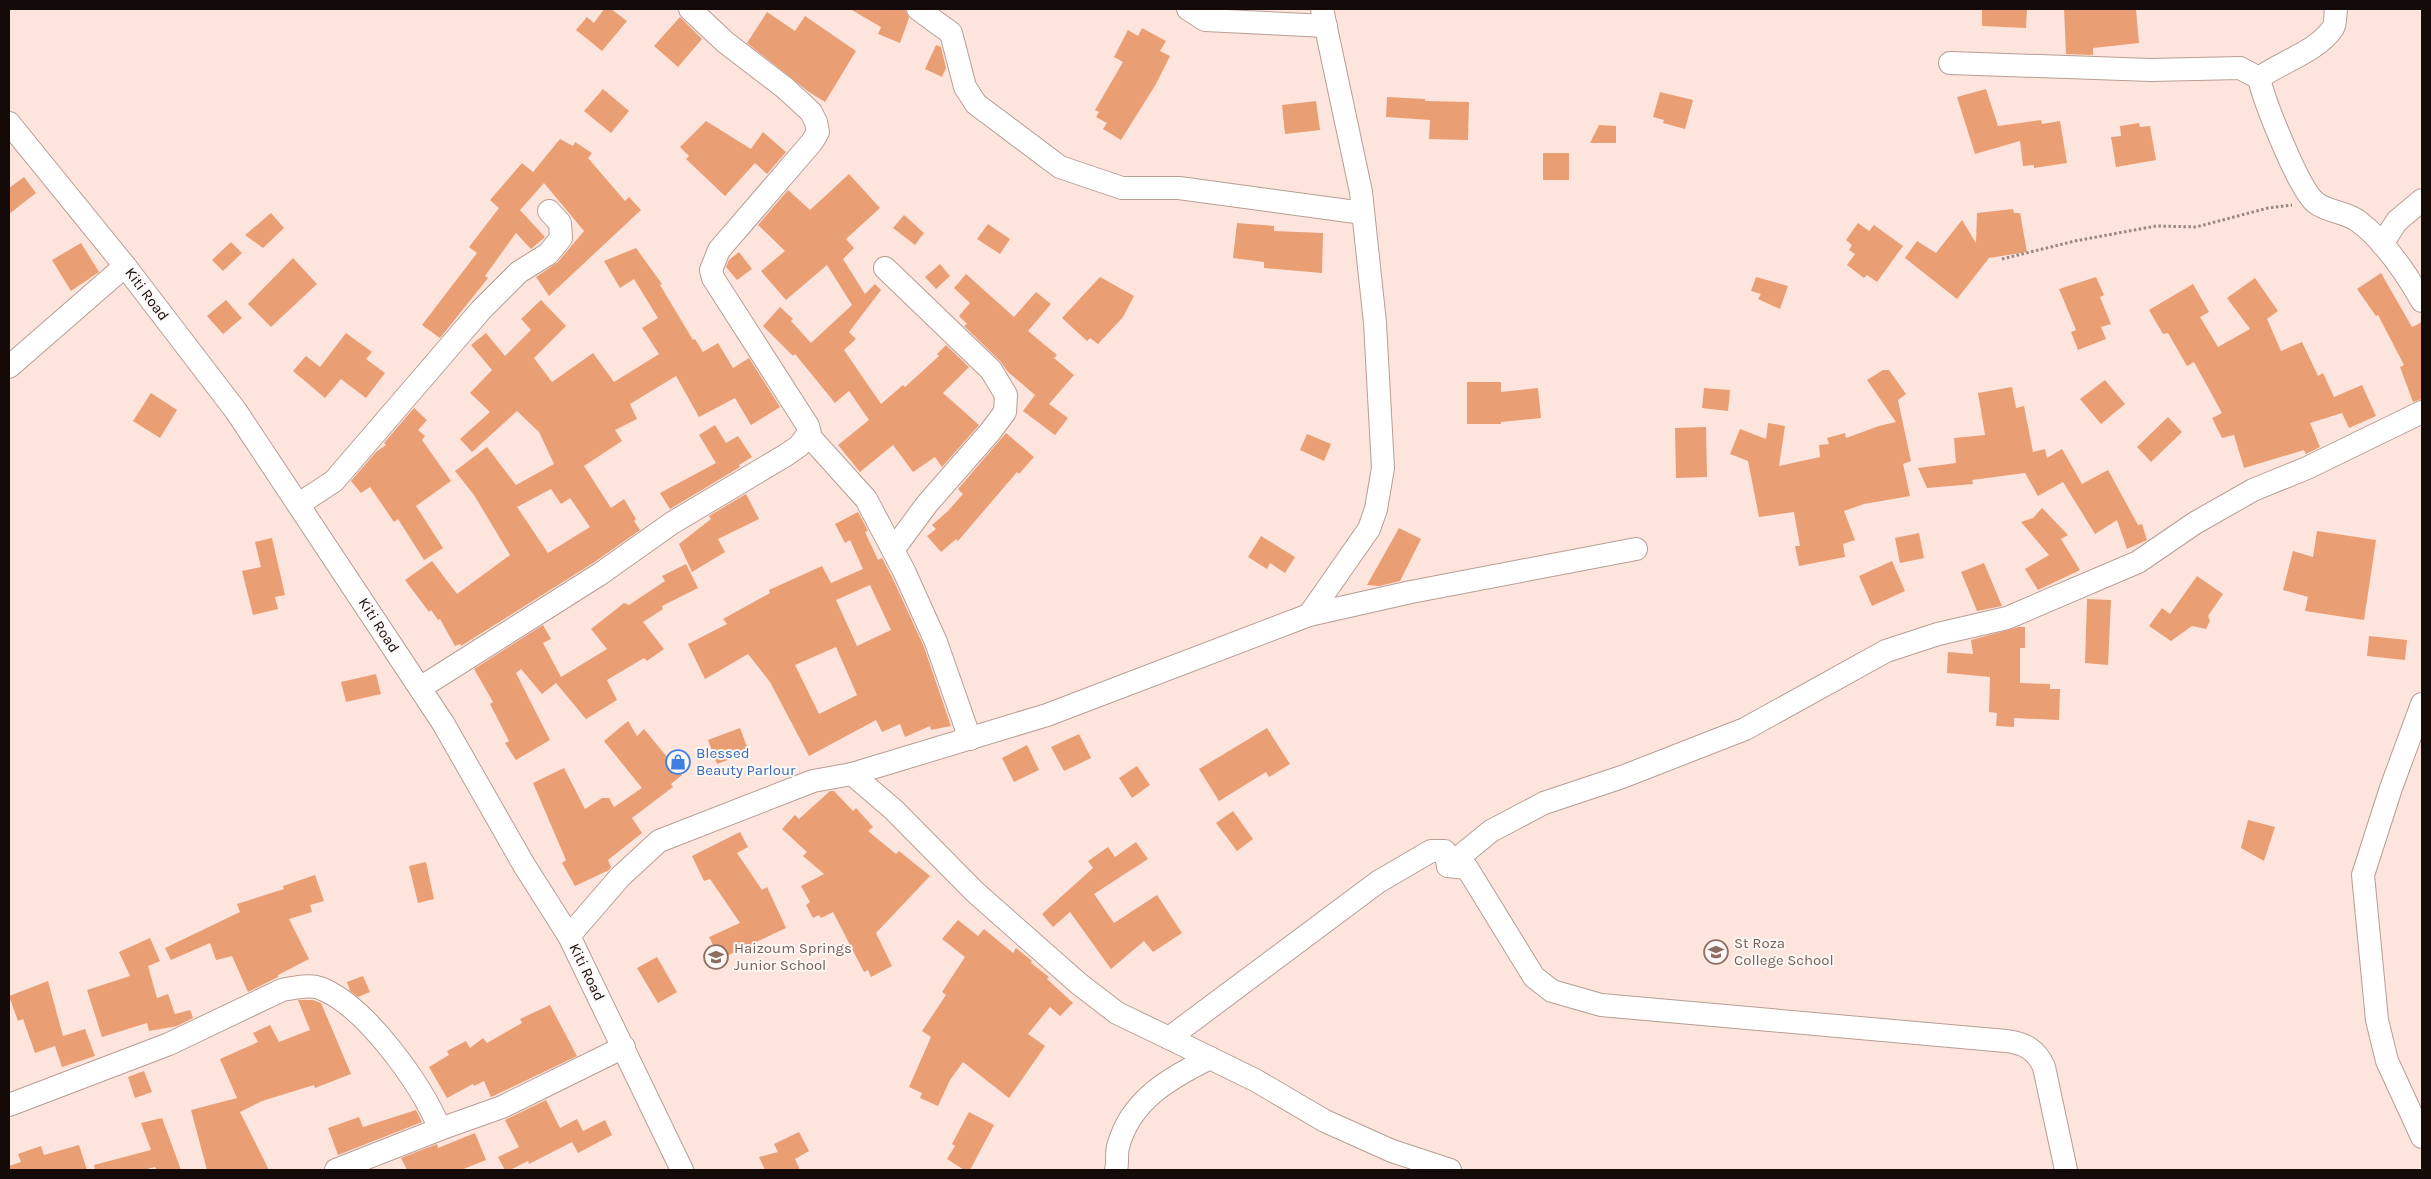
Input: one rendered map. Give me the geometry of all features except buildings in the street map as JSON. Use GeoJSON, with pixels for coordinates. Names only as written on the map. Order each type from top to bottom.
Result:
{"type":"FeatureCollection","features":[{"type":"Feature","properties":{"kind":"street"},"geometry":{"type":"LineString","coordinates":[[690,9],[742,56],[802,102],[816,122],[818,132],[812,142],[719,250],[711,270],[713,278],[808,426],[809,433],[866,499],[893,550],[936,642],[970,738]]}},
{"type":"Feature","properties":{"kind":"street"},"geometry":{"type":"LineString","coordinates":[[918,9],[951,33],[965,87],[976,104],[1060,168],[1122,188],[1179,188],[1363,213]]}},
{"type":"Feature","properties":{"kind":"street"},"geometry":{"type":"LineString","coordinates":[[1188,9],[1205,20],[1324,17],[1361,192],[1375,323],[1383,468],[1376,509],[1368,529],[1309,615]]}},
{"type":"Feature","properties":{"kind":"street"},"geometry":{"type":"LineString","coordinates":[[2259,78],[2275,66],[2316,46],[2334,27],[2336,9]]}},
{"type":"Feature","properties":{"kind":"street"},"geometry":{"type":"LineString","coordinates":[[1950,63],[2151,70],[2240,68],[2259,78]]}},
{"type":"Feature","properties":{"kind":"street"},"geometry":{"type":"LineString","coordinates":[[2259,78],[2263,98],[2274,123],[2293,165],[2314,202],[2357,220],[2382,244],[2422,301]]}},
{"type":"Feature","properties":{"kind":"street","name":"Kiti Road"},"geometry":{"type":"LineString","coordinates":[[9,123],[125,266],[236,411],[443,723],[524,865],[569,936],[682,1170]]}},
{"type":"Feature","properties":{"kind":"street"},"geometry":{"type":"LineString","coordinates":[[2382,244],[2397,221],[2422,200]]}},
{"type":"Feature","properties":{"kind":"street"},"geometry":{"type":"LineString","coordinates":[[299,504],[334,481],[481,310],[519,272],[548,254],[561,238],[560,223],[550,211]]}},
{"type":"Feature","properties":{"kind":"street"},"geometry":{"type":"LineString","coordinates":[[9,367],[125,266]]}},
{"type":"Feature","properties":{"kind":"street"},"geometry":{"type":"LineString","coordinates":[[885,268],[991,370],[1006,395],[1005,412],[927,504],[893,550]]}},
{"type":"Feature","properties":{"kind":"street"},"geometry":{"type":"LineString","coordinates":[[1448,866],[1491,831],[1544,803],[1622,777],[1745,729],[1886,651],[1938,634],[2007,618],[2138,562],[2195,523],[2253,490],[2307,468],[2422,412]]}},
{"type":"Feature","properties":{"kind":"street"},"geometry":{"type":"LineString","coordinates":[[420,688],[615,564],[672,523],[786,455],[799,446],[809,433]]}},
{"type":"Feature","properties":{"kind":"street"},"geometry":{"type":"LineString","coordinates":[[569,936],[620,877],[659,841],[813,780],[852,774],[1047,715],[1309,615],[1411,592],[1636,549]]}},
{"type":"Feature","properties":{"kind":"street"},"geometry":{"type":"LineString","coordinates":[[2422,704],[2391,788],[2363,876],[2377,1020],[2387,1060],[2422,1137]]}},
{"type":"Feature","properties":{"kind":"street"},"geometry":{"type":"LineString","coordinates":[[852,774],[894,810],[975,892],[1078,983],[1116,1013],[1255,1080],[1325,1121],[1384,1148],[1450,1170]]}},
{"type":"Feature","properties":{"kind":"street"},"geometry":{"type":"LineString","coordinates":[[1169,1038],[1378,882],[1431,852],[1445,851],[1448,866]]}},
{"type":"Feature","properties":{"kind":"street"},"geometry":{"type":"LineString","coordinates":[[1448,866],[1467,868],[1534,977],[1552,991],[1575,999],[1601,1005],[2006,1041],[2030,1048],[2039,1055],[2044,1067],[2066,1170]]}},
{"type":"Feature","properties":{"kind":"street"},"geometry":{"type":"LineString","coordinates":[[9,1105],[169,1044],[282,990],[318,987],[349,1005],[380,1037],[419,1087],[440,1129]]}},
{"type":"Feature","properties":{"kind":"street"},"geometry":{"type":"LineString","coordinates":[[336,1170],[502,1107],[624,1047]]}},
{"type":"Feature","properties":{"kind":"street"},"geometry":{"type":"LineString","coordinates":[[1116,1170],[1118,1148],[1129,1122],[1145,1098],[1168,1080],[1210,1058]]}},
{"type":"Feature","properties":{"kind":"path"},"geometry":{"type":"LineString","coordinates":[[2002,259],[2075,241],[2156,226],[2196,226],[2268,208],[2314,202]]}},
{"type":"Feature","properties":{"kind":"place","name":"Blessed Beauty Parlour"},"geometry":{"type":"Point","coordinates":[678,762]}},
{"type":"Feature","properties":{"kind":"place","name":"St Roza College School"},"geometry":{"type":"Point","coordinates":[1716,952]}},
{"type":"Feature","properties":{"kind":"place","name":"Haizoum Springs Junior School"},"geometry":{"type":"Point","coordinates":[716,957]}}]}
